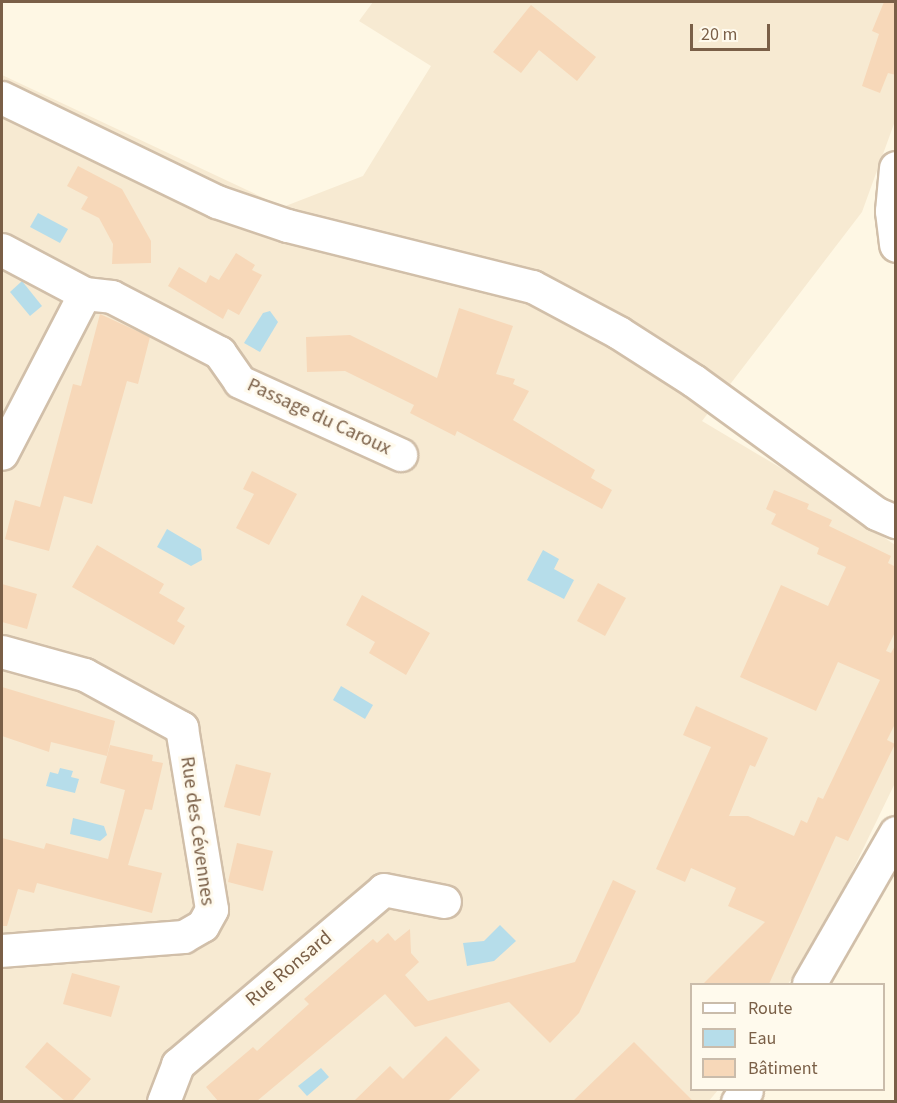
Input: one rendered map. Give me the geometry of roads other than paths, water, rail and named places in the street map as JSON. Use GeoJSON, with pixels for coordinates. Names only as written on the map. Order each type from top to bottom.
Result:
{"type":"FeatureCollection","features":[{"type":"Feature","properties":{"kind":"street"},"geometry":{"type":"LineString","coordinates":[[2,98],[217,202],[288,226],[533,286],[618,333],[694,381],[877,514],[896,522]]}},
{"type":"Feature","properties":{"kind":"street"},"geometry":{"type":"LineString","coordinates":[[896,168],[892,211],[896,245]]}},
{"type":"Feature","properties":{"kind":"street","name":"Passage du Caroux"},"geometry":{"type":"LineString","coordinates":[[2,250],[85,294],[112,297],[220,353],[240,382],[400,455]]}},
{"type":"Feature","properties":{"kind":"street"},"geometry":{"type":"LineString","coordinates":[[2,454],[85,294]]}},
{"type":"Feature","properties":{"kind":"street","name":"Rue des Cévennes"},"geometry":{"type":"LineString","coordinates":[[2,652],[85,675],[182,728],[212,910],[203,926],[184,937],[2,951]]}},
{"type":"Feature","properties":{"kind":"street"},"geometry":{"type":"LineString","coordinates":[[810,983],[896,834]]}},
{"type":"Feature","properties":{"kind":"street","name":"Rue Ronsard"},"geometry":{"type":"LineString","coordinates":[[164,1101],[178,1065],[384,890],[445,902]]}},
{"type":"Feature","properties":{"kind":"water"},"geometry":{"type":"Polygon","coordinates":[[[38,213],[68,229],[60,243],[30,227],[38,213]]]}},
{"type":"Feature","properties":{"kind":"water"},"geometry":{"type":"Polygon","coordinates":[[[22,281],[42,306],[30,316],[10,292],[22,281]]]}},
{"type":"Feature","properties":{"kind":"water"},"geometry":{"type":"Polygon","coordinates":[[[270,311],[278,322],[260,352],[244,343],[263,313],[270,311]]]}},
{"type":"Feature","properties":{"kind":"water"},"geometry":{"type":"Polygon","coordinates":[[[167,529],[201,549],[202,560],[191,566],[157,547],[167,529]]]}},
{"type":"Feature","properties":{"kind":"water"},"geometry":{"type":"Polygon","coordinates":[[[543,550],[559,559],[554,569],[574,580],[564,599],[527,580],[543,550]]]}},
{"type":"Feature","properties":{"kind":"water"},"geometry":{"type":"Polygon","coordinates":[[[341,686],[373,705],[365,719],[333,700],[341,686]]]}},
{"type":"Feature","properties":{"kind":"water"},"geometry":{"type":"Polygon","coordinates":[[[60,768],[73,771],[71,777],[79,779],[75,793],[46,786],[50,772],[58,774],[60,768]]]}},
{"type":"Feature","properties":{"kind":"water"},"geometry":{"type":"Polygon","coordinates":[[[73,818],[104,826],[107,835],[100,841],[70,834],[73,818]]]}},
{"type":"Feature","properties":{"kind":"water"},"geometry":{"type":"Polygon","coordinates":[[[500,925],[516,941],[494,961],[467,966],[463,943],[484,941],[500,925]]]}},
{"type":"Feature","properties":{"kind":"water"},"geometry":{"type":"Polygon","coordinates":[[[321,1068],[329,1077],[307,1096],[298,1086],[321,1068]]]}}]}
